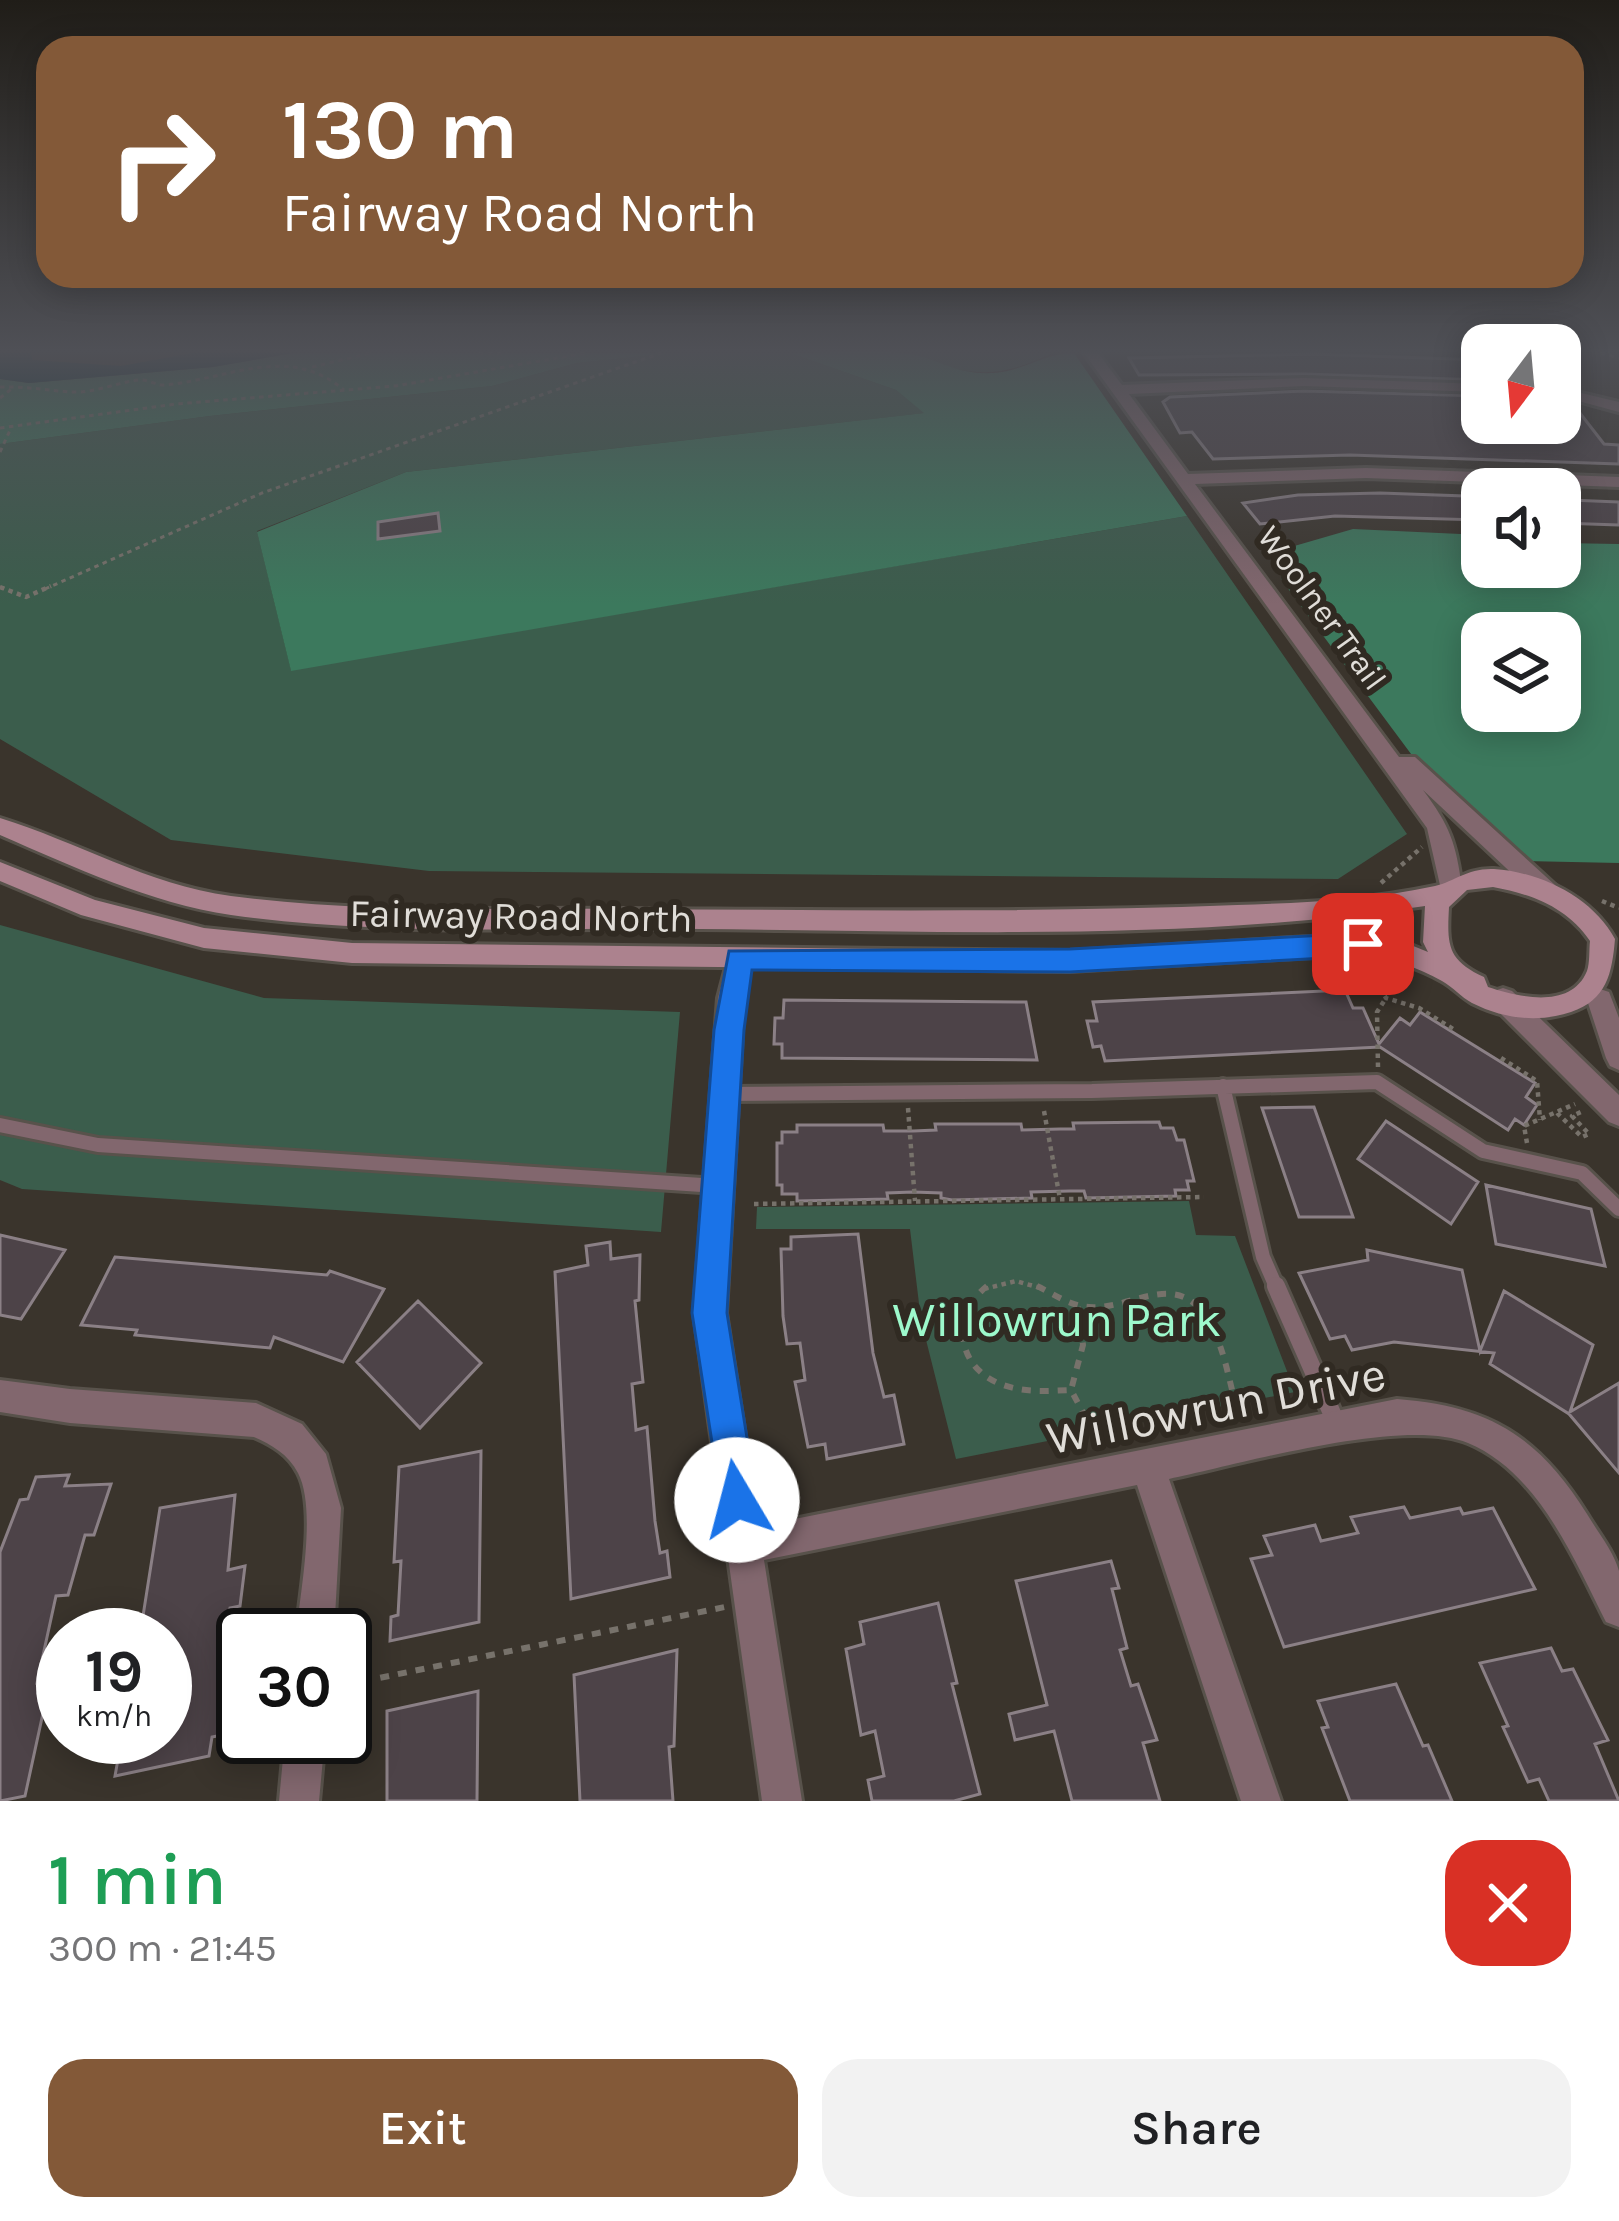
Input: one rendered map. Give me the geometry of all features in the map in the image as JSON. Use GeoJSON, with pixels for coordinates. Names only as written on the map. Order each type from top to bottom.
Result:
{"type":"FeatureCollection","features":[{"type":"Feature","properties":{"kind":"main road","name":"Fairway Road North"},"geometry":{"type":"LineString","coordinates":[[0,826],[114,875],[228,904],[370,916],[1043,922],[1321,912],[1446,891]]}},
{"type":"Feature","properties":{"kind":"main road","name":"Fairway Road North"},"geometry":{"type":"LineString","coordinates":[[0,871],[90,908],[204,938],[352,953],[1070,961],[1363,944],[1401,951],[1475,984]]}},
{"type":"Feature","properties":{"kind":"main road"},"geometry":{"type":"LineString","coordinates":[[1573,907],[1601,935],[1612,955],[1610,991],[1573,1011],[1545,1011],[1503,999],[1475,984],[1453,964],[1436,938],[1433,914],[1446,891],[1493,878],[1547,892],[1619,925]]}},
{"type":"Feature","properties":{"kind":"street","name":"Woolner Trail"},"geometry":{"type":"LineString","coordinates":[[1154,437],[1436,825],[1445,844],[1446,891]]}},
{"type":"Feature","properties":{"kind":"street"},"geometry":{"type":"LineString","coordinates":[[1186,479],[1366,472],[1619,482]]}},
{"type":"Feature","properties":{"kind":"street","name":"Woolner Trail"},"geometry":{"type":"LineString","coordinates":[[1369,730],[1547,892]]}},
{"type":"Feature","properties":{"kind":"street"},"geometry":{"type":"LineString","coordinates":[[739,959],[724,1094],[710,1313],[782,1801]]}},
{"type":"Feature","properties":{"kind":"street"},"geometry":{"type":"LineString","coordinates":[[1610,991],[1619,1058]]}},
{"type":"Feature","properties":{"kind":"street"},"geometry":{"type":"LineString","coordinates":[[1503,999],[1619,1113]]}},
{"type":"Feature","properties":{"kind":"street"},"geometry":{"type":"LineString","coordinates":[[1,1398],[256,1420],[290,1436],[314,1466],[324,1508],[316,1608]]}},
{"type":"Feature","properties":{"kind":"street","name":"Willowrun Drive"},"geometry":{"type":"LineString","coordinates":[[743,1547],[1397,1416],[1439,1419],[1481,1431],[1524,1463],[1560,1501],[1619,1609]]}},
{"type":"Feature","properties":{"kind":"street"},"geometry":{"type":"LineString","coordinates":[[1131,1470],[1261,1801]]}},
{"type":"Feature","properties":{"kind":"street"},"geometry":{"type":"LineString","coordinates":[[299,1801],[302,1764]]}},
{"type":"Feature","properties":{"kind":"lane"},"geometry":{"type":"LineString","coordinates":[[724,1094],[1377,1082],[1483,1151],[1582,1173],[1619,1209]]}},
{"type":"Feature","properties":{"kind":"lane"},"geometry":{"type":"LineString","coordinates":[[1223,1086],[1263,1257],[1339,1428]]}},
{"type":"Feature","properties":{"kind":"lane"},"geometry":{"type":"LineString","coordinates":[[0,1125],[98,1145],[718,1186]]}},
{"type":"Feature","properties":{"kind":"path"},"geometry":{"type":"LineString","coordinates":[[0,587],[26,597],[262,493],[421,437]]}},
{"type":"Feature","properties":{"kind":"path"},"geometry":{"type":"LineString","coordinates":[[1374,889],[1429,842]]}},
{"type":"Feature","properties":{"kind":"path"},"geometry":{"type":"LineString","coordinates":[[1365,966],[1386,998],[1419,1008],[1453,1029]]}},
{"type":"Feature","properties":{"kind":"path"},"geometry":{"type":"LineString","coordinates":[[1377,1082],[1381,1034],[1377,1012],[1386,998]]}},
{"type":"Feature","properties":{"kind":"path"},"geometry":{"type":"LineString","coordinates":[[1501,1058],[1537,1081],[1540,1120]]}},
{"type":"Feature","properties":{"kind":"path"},"geometry":{"type":"LineString","coordinates":[[1043,1106],[1060,1199]]}},
{"type":"Feature","properties":{"kind":"path"},"geometry":{"type":"LineString","coordinates":[[1528,1149],[1524,1126],[1568,1107]]}},
{"type":"Feature","properties":{"kind":"path"},"geometry":{"type":"LineString","coordinates":[[908,1108],[915,1202]]}},
{"type":"Feature","properties":{"kind":"path"},"geometry":{"type":"LineString","coordinates":[[1557,1113],[1582,1137],[1589,1134],[1572,1116],[1590,1108]]}},
{"type":"Feature","properties":{"kind":"path"},"geometry":{"type":"LineString","coordinates":[[754,1204],[1204,1197]]}},
{"type":"Feature","properties":{"kind":"path"},"geometry":{"type":"LineString","coordinates":[[1071,1390],[1041,1396],[1002,1389],[975,1371],[961,1348],[960,1326],[968,1301],[986,1285],[1012,1280],[1037,1283],[1078,1307],[1105,1307],[1162,1291],[1203,1313],[1217,1332],[1236,1408],[1253,1445]]}},
{"type":"Feature","properties":{"kind":"path"},"geometry":{"type":"LineString","coordinates":[[1071,1390],[1083,1345],[1078,1307]]}},
{"type":"Feature","properties":{"kind":"path"},"geometry":{"type":"LineString","coordinates":[[1071,1390],[1131,1470]]}},
{"type":"Feature","properties":{"kind":"path"},"geometry":{"type":"LineString","coordinates":[[372,1679],[731,1606]]}},
{"type":"Feature","properties":{"kind":"green space"},"geometry":{"type":"Polygon","coordinates":[[[0,437],[52,437],[0,444],[0,437]]]}},
{"type":"Feature","properties":{"kind":"green space"},"geometry":{"type":"Polygon","coordinates":[[[52,437],[713,437],[406,472],[257,531],[291,670],[1187,516],[1407,834],[1338,879],[429,871],[171,840],[0,739],[0,444],[52,437]]]}},
{"type":"Feature","properties":{"kind":"green space"},"geometry":{"type":"Polygon","coordinates":[[[713,437],[1132,437],[1187,516],[291,671],[257,532],[406,472],[713,437]]]}},
{"type":"Feature","properties":{"kind":"green space"},"geometry":{"type":"Polygon","coordinates":[[[1353,529],[1461,534],[1461,588],[1581,588],[1581,543],[1619,544],[1619,863],[1522,861],[1469,832],[1281,579],[1284,549],[1353,529]]]}},
{"type":"Feature","properties":{"kind":"green space"},"geometry":{"type":"Polygon","coordinates":[[[0,925],[264,998],[680,1012],[661,1232],[22,1189],[0,1180],[0,925]]]}},
{"type":"Feature","properties":{"kind":"green space","name":"Willowrun Park"},"geometry":{"type":"Polygon","coordinates":[[[1189,1201],[1196,1235],[1235,1236],[1295,1392],[956,1459],[921,1320],[910,1229],[756,1229],[757,1207],[1189,1201]]]}},
{"type":"Feature","properties":{"kind":"building"},"geometry":{"type":"Polygon","coordinates":[[[1196,437],[1461,437],[1461,444],[1581,444],[1581,437],[1599,437],[1604,444],[1619,445],[1619,464],[1350,455],[1213,459],[1196,437]]]}},
{"type":"Feature","properties":{"kind":"building"},"geometry":{"type":"Polygon","coordinates":[[[1298,495],[1461,496],[1461,519],[1335,516],[1260,524],[1243,503],[1298,495]]]}},
{"type":"Feature","properties":{"kind":"building"},"geometry":{"type":"Polygon","coordinates":[[[1581,500],[1619,502],[1619,525],[1581,524],[1581,500]]]}},
{"type":"Feature","properties":{"kind":"building"},"geometry":{"type":"Polygon","coordinates":[[[438,513],[440,531],[378,539],[378,522],[438,513]]]}},
{"type":"Feature","properties":{"kind":"building"},"geometry":{"type":"Polygon","coordinates":[[[1345,990],[1353,1008],[1363,1008],[1379,1044],[1400,1018],[1410,1025],[1420,1012],[1535,1083],[1526,1097],[1537,1105],[1524,1125],[1515,1119],[1508,1130],[1380,1047],[1105,1061],[1101,1046],[1093,1047],[1087,1021],[1097,1021],[1093,1002],[1345,990]]]}},
{"type":"Feature","properties":{"kind":"building"},"geometry":{"type":"Polygon","coordinates":[[[784,1000],[1026,1002],[1037,1060],[782,1058],[782,1044],[774,1044],[775,1018],[783,1018],[784,1000]]]}},
{"type":"Feature","properties":{"kind":"building"},"geometry":{"type":"Polygon","coordinates":[[[1314,1107],[1353,1217],[1299,1217],[1262,1108],[1314,1107]]]}},
{"type":"Feature","properties":{"kind":"building"},"geometry":{"type":"Polygon","coordinates":[[[1386,1121],[1478,1182],[1451,1224],[1358,1159],[1386,1121]]]}},
{"type":"Feature","properties":{"kind":"building"},"geometry":{"type":"Polygon","coordinates":[[[1159,1122],[1161,1128],[1173,1128],[1177,1140],[1184,1140],[1194,1181],[1187,1181],[1189,1190],[1175,1190],[1176,1196],[1086,1198],[1084,1191],[1070,1191],[1031,1192],[1032,1198],[952,1200],[941,1198],[941,1193],[913,1192],[887,1193],[888,1199],[797,1201],[797,1194],[782,1194],[782,1185],[777,1185],[777,1143],[782,1143],[782,1132],[797,1132],[797,1125],[883,1125],[884,1131],[913,1131],[936,1130],[935,1124],[1021,1124],[1022,1130],[1074,1129],[1073,1123],[1159,1122]]]}},
{"type":"Feature","properties":{"kind":"building"},"geometry":{"type":"Polygon","coordinates":[[[1486,1185],[1591,1209],[1605,1266],[1496,1244],[1486,1185]]]}},
{"type":"Feature","properties":{"kind":"building"},"geometry":{"type":"Polygon","coordinates":[[[858,1234],[873,1353],[884,1397],[894,1395],[904,1444],[827,1459],[825,1444],[808,1447],[795,1382],[805,1380],[800,1343],[787,1344],[783,1316],[781,1249],[791,1249],[791,1237],[858,1234]]]}},
{"type":"Feature","properties":{"kind":"building"},"geometry":{"type":"Polygon","coordinates":[[[0,1235],[65,1250],[21,1319],[0,1315],[0,1235]]]}},
{"type":"Feature","properties":{"kind":"building"},"geometry":{"type":"Polygon","coordinates":[[[610,1242],[611,1259],[640,1255],[639,1300],[635,1301],[643,1382],[632,1384],[636,1430],[647,1427],[655,1521],[660,1553],[667,1551],[670,1577],[571,1599],[555,1272],[588,1265],[586,1246],[610,1242]]]}},
{"type":"Feature","properties":{"kind":"building"},"geometry":{"type":"Polygon","coordinates":[[[1367,1250],[1462,1270],[1480,1351],[1504,1291],[1593,1345],[1570,1412],[1619,1383],[1619,1473],[1569,1414],[1490,1364],[1494,1353],[1394,1342],[1352,1350],[1345,1336],[1330,1339],[1299,1273],[1368,1260],[1367,1250]]]}},
{"type":"Feature","properties":{"kind":"building"},"geometry":{"type":"Polygon","coordinates":[[[115,1257],[327,1275],[330,1271],[384,1289],[343,1362],[274,1337],[270,1348],[81,1325],[115,1257]]]}},
{"type":"Feature","properties":{"kind":"building"},"geometry":{"type":"Polygon","coordinates":[[[418,1301],[481,1363],[420,1428],[357,1362],[418,1301]]]}},
{"type":"Feature","properties":{"kind":"building"},"geometry":{"type":"Polygon","coordinates":[[[481,1451],[479,1622],[390,1641],[391,1617],[398,1615],[401,1561],[394,1562],[399,1467],[481,1451]]]}},
{"type":"Feature","properties":{"kind":"building"},"geometry":{"type":"Polygon","coordinates":[[[69,1475],[65,1486],[111,1484],[94,1535],[85,1535],[68,1595],[56,1596],[53,1608],[36,1608],[36,1745],[25,1796],[0,1801],[0,1552],[20,1500],[28,1499],[36,1477],[69,1475]]]}},
{"type":"Feature","properties":{"kind":"building"},"geometry":{"type":"Polygon","coordinates":[[[235,1495],[228,1570],[245,1566],[240,1606],[216,1608],[216,1736],[209,1756],[192,1760],[192,1608],[144,1608],[160,1508],[235,1495]]]}},
{"type":"Feature","properties":{"kind":"building"},"geometry":{"type":"Polygon","coordinates":[[[1404,1507],[1410,1518],[1460,1508],[1463,1514],[1493,1508],[1535,1589],[1284,1647],[1251,1559],[1272,1555],[1264,1536],[1315,1525],[1321,1541],[1358,1533],[1351,1517],[1404,1507]]]}},
{"type":"Feature","properties":{"kind":"building"},"geometry":{"type":"Polygon","coordinates":[[[1111,1561],[1119,1588],[1112,1589],[1127,1648],[1120,1650],[1131,1686],[1138,1684],[1157,1740],[1143,1743],[1160,1801],[1072,1801],[1054,1731],[1015,1740],[1009,1714],[1047,1705],[1016,1581],[1111,1561]]]}},
{"type":"Feature","properties":{"kind":"building"},"geometry":{"type":"Polygon","coordinates":[[[938,1603],[957,1683],[952,1684],[980,1794],[954,1801],[872,1801],[868,1780],[884,1776],[875,1731],[861,1735],[846,1649],[864,1644],[860,1622],[938,1603]]]}},
{"type":"Feature","properties":{"kind":"building"},"geometry":{"type":"Polygon","coordinates":[[[1551,1648],[1562,1671],[1573,1669],[1608,1740],[1595,1744],[1619,1801],[1549,1801],[1539,1779],[1528,1782],[1503,1727],[1508,1726],[1480,1663],[1551,1648]]]}},
{"type":"Feature","properties":{"kind":"building"},"geometry":{"type":"Polygon","coordinates":[[[677,1650],[674,1746],[669,1747],[673,1801],[580,1801],[574,1675],[677,1650]]]}},
{"type":"Feature","properties":{"kind":"building"},"geometry":{"type":"Polygon","coordinates":[[[1396,1684],[1452,1801],[1350,1801],[1322,1728],[1328,1727],[1318,1701],[1396,1684]]]}},
{"type":"Feature","properties":{"kind":"building"},"geometry":{"type":"Polygon","coordinates":[[[478,1691],[477,1801],[387,1801],[387,1711],[478,1691]]]}},
{"type":"Feature","properties":{"kind":"building"},"geometry":{"type":"Polygon","coordinates":[[[117,1764],[171,1764],[115,1776],[117,1764]]]}},
{"type":"Feature","properties":{"kind":"route"},"geometry":{"type":"LineString","coordinates":[[737,1500],[710,1313],[731,998],[739,959],[1070,961],[1363,944]]}}]}
